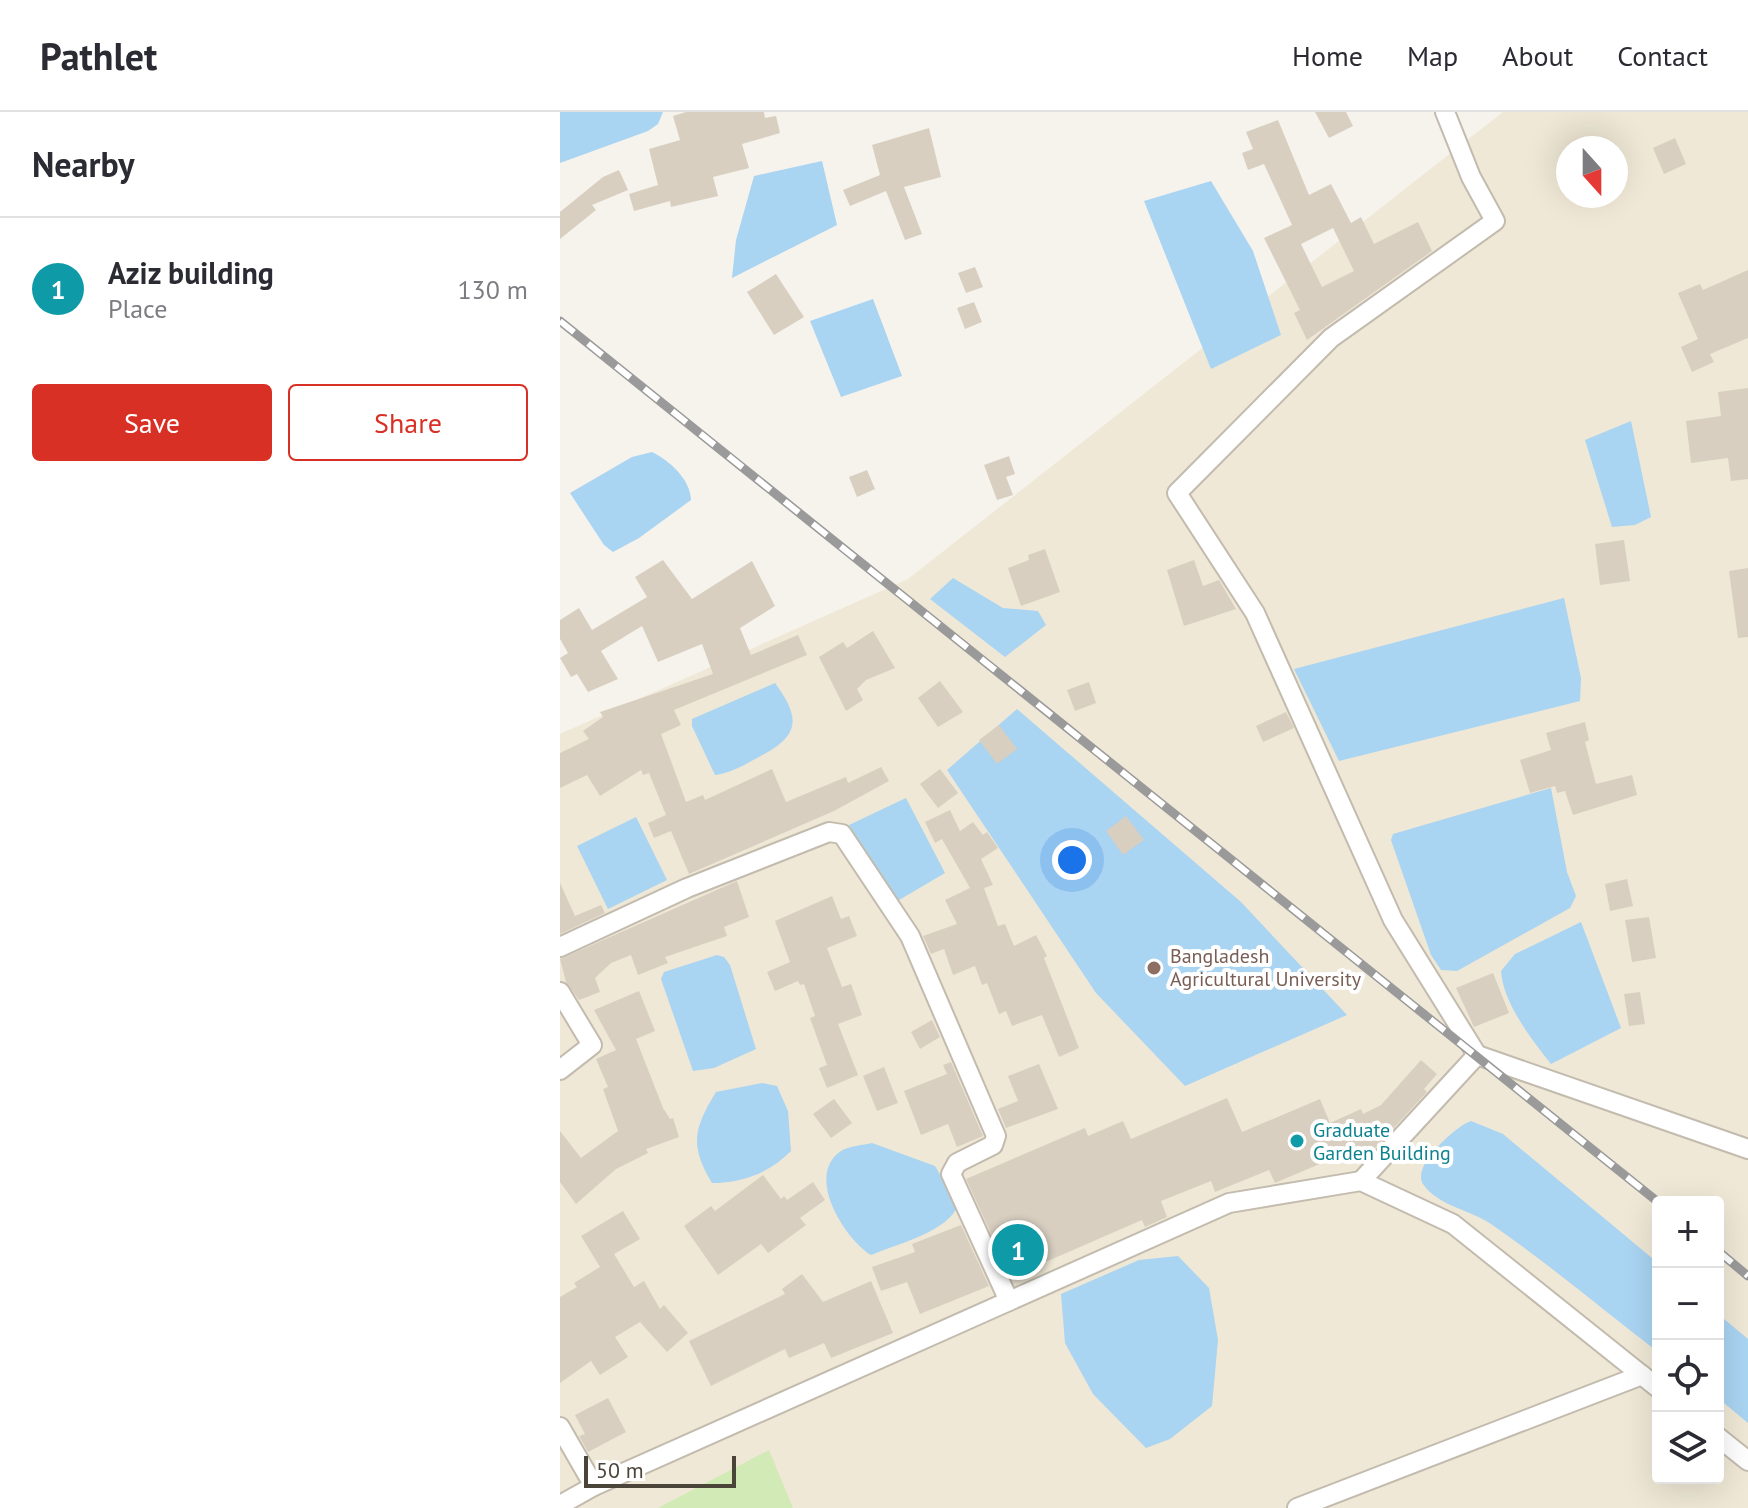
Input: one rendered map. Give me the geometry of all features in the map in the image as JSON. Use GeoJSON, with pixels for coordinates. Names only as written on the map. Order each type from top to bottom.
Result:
{"type":"FeatureCollection","features":[{"type":"Feature","properties":{"kind":"street"},"geometry":{"type":"LineString","coordinates":[[1445,112],[1471,177],[1495,221],[1331,338],[1177,493],[1255,613],[1393,920],[1477,1055],[1748,1149]]}},
{"type":"Feature","properties":{"kind":"street"},"geometry":{"type":"LineString","coordinates":[[560,947],[751,861],[829,832],[842,834],[910,936],[966,1059],[996,1136],[993,1145],[957,1163],[951,1174],[1009,1301]]}},
{"type":"Feature","properties":{"kind":"street"},"geometry":{"type":"LineString","coordinates":[[560,992],[592,1045],[560,1070]]}},
{"type":"Feature","properties":{"kind":"street"},"geometry":{"type":"LineString","coordinates":[[1361,1181],[1477,1055]]}},
{"type":"Feature","properties":{"kind":"street"},"geometry":{"type":"LineString","coordinates":[[560,1505],[594,1486],[1229,1203],[1361,1181],[1453,1224],[1652,1383]]}},
{"type":"Feature","properties":{"kind":"street"},"geometry":{"type":"LineString","coordinates":[[1297,1508],[1642,1375]]}},
{"type":"Feature","properties":{"kind":"street"},"geometry":{"type":"LineString","coordinates":[[560,1427],[594,1486]]}},
{"type":"Feature","properties":{"kind":"street"},"geometry":{"type":"LineString","coordinates":[[1724,1442],[1748,1461]]}},
{"type":"Feature","properties":{"kind":"shaded area","name":"Bangladesh Agricultural University"},"geometry":{"type":"Polygon","coordinates":[[[1503,112],[1748,112],[1748,1508],[560,1508],[560,734],[908,579],[1503,112]]]}},
{"type":"Feature","properties":{"kind":"green space"},"geometry":{"type":"Polygon","coordinates":[[[769,1450],[793,1508],[658,1508],[769,1450]]]}},
{"type":"Feature","properties":{"kind":"water"},"geometry":{"type":"Polygon","coordinates":[[[560,112],[663,112],[658,124],[648,131],[560,163],[560,112]]]}},
{"type":"Feature","properties":{"kind":"water"},"geometry":{"type":"Polygon","coordinates":[[[822,161],[837,225],[732,278],[736,240],[754,176],[822,161]]]}},
{"type":"Feature","properties":{"kind":"water"},"geometry":{"type":"Polygon","coordinates":[[[1211,181],[1253,251],[1281,335],[1211,369],[1144,201],[1211,181]]]}},
{"type":"Feature","properties":{"kind":"water"},"geometry":{"type":"Polygon","coordinates":[[[873,299],[902,376],[841,397],[810,321],[873,299]]]}},
{"type":"Feature","properties":{"kind":"water"},"geometry":{"type":"Polygon","coordinates":[[[1631,421],[1651,517],[1635,525],[1612,527],[1585,440],[1631,421]]]}},
{"type":"Feature","properties":{"kind":"water"},"geometry":{"type":"Polygon","coordinates":[[[652,452],[678,472],[687,485],[691,500],[639,538],[613,552],[604,545],[570,493],[632,457],[652,452]]]}},
{"type":"Feature","properties":{"kind":"water"},"geometry":{"type":"Polygon","coordinates":[[[953,578],[1003,608],[1038,611],[1046,625],[1005,657],[930,599],[953,578]]]}},
{"type":"Feature","properties":{"kind":"water"},"geometry":{"type":"Polygon","coordinates":[[[1564,598],[1581,678],[1580,701],[1339,761],[1294,669],[1564,598]]]}},
{"type":"Feature","properties":{"kind":"water"},"geometry":{"type":"Polygon","coordinates":[[[775,683],[790,708],[792,727],[788,735],[757,758],[732,771],[715,775],[692,726],[692,719],[775,683]]]}},
{"type":"Feature","properties":{"kind":"water"},"geometry":{"type":"Polygon","coordinates":[[[1017,709],[1241,902],[1347,1015],[1185,1086],[1096,993],[947,770],[1017,709]]]}},
{"type":"Feature","properties":{"kind":"water"},"geometry":{"type":"Polygon","coordinates":[[[1551,788],[1567,872],[1576,896],[1570,908],[1457,971],[1441,970],[1431,955],[1391,840],[1393,834],[1551,788]]]}},
{"type":"Feature","properties":{"kind":"water"},"geometry":{"type":"Polygon","coordinates":[[[906,798],[945,873],[894,903],[849,825],[906,798]]]}},
{"type":"Feature","properties":{"kind":"water"},"geometry":{"type":"Polygon","coordinates":[[[636,817],[667,880],[608,909],[577,846],[636,817]]]}},
{"type":"Feature","properties":{"kind":"water"},"geometry":{"type":"Polygon","coordinates":[[[1581,922],[1621,1028],[1551,1064],[1513,1008],[1501,971],[1515,954],[1581,922]]]}},
{"type":"Feature","properties":{"kind":"water"},"geometry":{"type":"Polygon","coordinates":[[[717,955],[724,957],[730,965],[756,1049],[714,1068],[693,1071],[661,979],[664,972],[717,955]]]}},
{"type":"Feature","properties":{"kind":"water"},"geometry":{"type":"Polygon","coordinates":[[[762,1083],[777,1086],[788,1111],[791,1151],[774,1165],[754,1175],[712,1183],[697,1147],[703,1116],[716,1092],[762,1083]]]}},
{"type":"Feature","properties":{"kind":"water"},"geometry":{"type":"Polygon","coordinates":[[[1471,1121],[1503,1134],[1652,1258],[1652,1347],[1513,1239],[1483,1219],[1437,1198],[1423,1184],[1423,1167],[1429,1157],[1471,1121]]]}},
{"type":"Feature","properties":{"kind":"water"},"geometry":{"type":"Polygon","coordinates":[[[872,1143],[935,1166],[958,1205],[944,1223],[933,1230],[871,1255],[841,1222],[828,1191],[827,1176],[831,1162],[841,1151],[872,1143]]]}},
{"type":"Feature","properties":{"kind":"water"},"geometry":{"type":"Polygon","coordinates":[[[1178,1256],[1209,1288],[1218,1340],[1212,1406],[1170,1439],[1146,1448],[1093,1394],[1065,1343],[1061,1294],[1139,1260],[1178,1256]]]}},
{"type":"Feature","properties":{"kind":"water"},"geometry":{"type":"Polygon","coordinates":[[[1724,1319],[1748,1339],[1748,1423],[1724,1403],[1724,1319]]]}},
{"type":"Feature","properties":{"kind":"building"},"geometry":{"type":"Polygon","coordinates":[[[686,112],[764,112],[765,118],[776,116],[780,133],[742,144],[749,168],[713,177],[718,196],[671,207],[670,201],[634,211],[629,194],[658,185],[649,149],[680,140],[673,116],[686,112]]]}},
{"type":"Feature","properties":{"kind":"building"},"geometry":{"type":"Polygon","coordinates":[[[1315,112],[1346,112],[1353,126],[1329,138],[1315,112]]]}},
{"type":"Feature","properties":{"kind":"building"},"geometry":{"type":"Polygon","coordinates":[[[1278,120],[1309,195],[1331,184],[1351,223],[1361,217],[1374,244],[1418,222],[1432,251],[1307,340],[1294,313],[1300,310],[1264,238],[1292,225],[1264,164],[1248,170],[1242,153],[1253,149],[1246,132],[1278,120]],[[1333,228],[1301,244],[1322,287],[1354,271],[1333,228]]]}},
{"type":"Feature","properties":{"kind":"building"},"geometry":{"type":"Polygon","coordinates":[[[929,128],[941,177],[904,187],[922,234],[905,240],[886,191],[850,206],[843,190],[880,175],[872,145],[929,128]]]}},
{"type":"Feature","properties":{"kind":"building"},"geometry":{"type":"Polygon","coordinates":[[[1675,138],[1686,164],[1664,174],[1653,148],[1675,138]]]}},
{"type":"Feature","properties":{"kind":"building"},"geometry":{"type":"Polygon","coordinates":[[[619,170],[628,190],[592,205],[596,210],[560,239],[560,212],[603,177],[619,170]]]}},
{"type":"Feature","properties":{"kind":"building"},"geometry":{"type":"Polygon","coordinates":[[[975,267],[983,287],[966,293],[958,273],[975,267]]]}},
{"type":"Feature","properties":{"kind":"building"},"geometry":{"type":"Polygon","coordinates":[[[1748,270],[1748,338],[1710,354],[1714,362],[1692,372],[1681,347],[1698,339],[1678,293],[1700,284],[1703,290],[1748,270]]]}},
{"type":"Feature","properties":{"kind":"building"},"geometry":{"type":"Polygon","coordinates":[[[776,274],[804,317],[774,335],[747,292],[776,274]]]}},
{"type":"Feature","properties":{"kind":"building"},"geometry":{"type":"Polygon","coordinates":[[[974,302],[982,322],[965,329],[957,308],[974,302]]]}},
{"type":"Feature","properties":{"kind":"building"},"geometry":{"type":"Polygon","coordinates":[[[1748,388],[1748,479],[1731,481],[1728,458],[1691,463],[1686,421],[1721,416],[1718,392],[1748,388]]]}},
{"type":"Feature","properties":{"kind":"building"},"geometry":{"type":"Polygon","coordinates":[[[1009,456],[1015,474],[1006,477],[1013,495],[997,500],[984,465],[1009,456]]]}},
{"type":"Feature","properties":{"kind":"building"},"geometry":{"type":"Polygon","coordinates":[[[867,470],[875,489],[857,497],[849,477],[867,470]]]}},
{"type":"Feature","properties":{"kind":"building"},"geometry":{"type":"Polygon","coordinates":[[[1624,540],[1630,581],[1600,585],[1595,544],[1624,540]]]}},
{"type":"Feature","properties":{"kind":"building"},"geometry":{"type":"Polygon","coordinates":[[[1045,549],[1060,592],[1021,606],[1008,568],[1029,560],[1028,555],[1045,549]]]}},
{"type":"Feature","properties":{"kind":"building"},"geometry":{"type":"Polygon","coordinates":[[[663,560],[692,599],[752,561],[775,606],[740,628],[751,655],[798,635],[807,655],[674,710],[681,725],[661,734],[686,802],[703,795],[705,800],[772,769],[786,802],[846,777],[848,783],[881,767],[889,781],[834,811],[689,874],[671,831],[654,838],[648,823],[666,815],[649,773],[643,775],[641,770],[600,796],[587,775],[560,788],[560,753],[589,739],[583,731],[603,717],[600,712],[713,674],[702,644],[658,662],[642,626],[601,651],[618,679],[588,692],[577,674],[571,677],[560,658],[568,653],[560,639],[560,620],[579,608],[592,630],[647,597],[635,577],[663,560]]]}},
{"type":"Feature","properties":{"kind":"building"},"geometry":{"type":"Polygon","coordinates":[[[1194,560],[1203,586],[1219,580],[1236,609],[1184,626],[1167,570],[1194,560]]]}},
{"type":"Feature","properties":{"kind":"building"},"geometry":{"type":"Polygon","coordinates":[[[1748,568],[1748,637],[1738,638],[1729,571],[1748,568]]]}},
{"type":"Feature","properties":{"kind":"building"},"geometry":{"type":"Polygon","coordinates":[[[873,631],[895,668],[866,680],[857,689],[863,700],[846,711],[819,657],[843,642],[847,648],[873,631]]]}},
{"type":"Feature","properties":{"kind":"building"},"geometry":{"type":"Polygon","coordinates":[[[940,681],[963,712],[938,727],[918,698],[940,681]]]}},
{"type":"Feature","properties":{"kind":"building"},"geometry":{"type":"Polygon","coordinates":[[[1089,682],[1096,703],[1075,711],[1067,690],[1089,682]]]}},
{"type":"Feature","properties":{"kind":"building"},"geometry":{"type":"Polygon","coordinates":[[[1286,712],[1294,728],[1263,742],[1256,726],[1286,712]]]}},
{"type":"Feature","properties":{"kind":"building"},"geometry":{"type":"Polygon","coordinates":[[[1585,722],[1589,740],[1585,742],[1596,784],[1632,775],[1637,795],[1573,815],[1565,791],[1557,793],[1555,786],[1530,793],[1520,760],[1551,750],[1546,733],[1585,722]]]}},
{"type":"Feature","properties":{"kind":"building"},"geometry":{"type":"Polygon","coordinates":[[[999,725],[1017,749],[997,764],[979,740],[999,725]]]}},
{"type":"Feature","properties":{"kind":"building"},"geometry":{"type":"Polygon","coordinates":[[[940,769],[958,793],[938,808],[920,784],[940,769]]]}},
{"type":"Feature","properties":{"kind":"building"},"geometry":{"type":"Polygon","coordinates":[[[950,810],[960,831],[973,822],[983,835],[987,832],[998,848],[981,859],[993,885],[984,888],[998,926],[1005,924],[1014,946],[1036,935],[1047,956],[1044,958],[1079,1048],[1059,1057],[1042,1015],[1012,1026],[1006,1011],[999,1014],[987,983],[982,985],[975,966],[953,975],[944,949],[931,954],[923,936],[957,924],[945,900],[970,888],[942,839],[935,843],[925,822],[950,810]]]}},
{"type":"Feature","properties":{"kind":"building"},"geometry":{"type":"Polygon","coordinates":[[[1126,816],[1144,840],[1123,855],[1106,831],[1126,816]]]}},
{"type":"Feature","properties":{"kind":"building"},"geometry":{"type":"Polygon","coordinates":[[[1627,879],[1633,906],[1610,911],[1605,884],[1627,879]]]}},
{"type":"Feature","properties":{"kind":"building"},"geometry":{"type":"Polygon","coordinates":[[[737,881],[749,917],[724,927],[727,936],[665,957],[668,963],[638,975],[631,955],[611,963],[595,978],[600,992],[579,1000],[566,982],[560,959],[737,881]]]}},
{"type":"Feature","properties":{"kind":"building"},"geometry":{"type":"Polygon","coordinates":[[[560,883],[575,916],[601,905],[605,913],[560,934],[560,883]]]}},
{"type":"Feature","properties":{"kind":"building"},"geometry":{"type":"Polygon","coordinates":[[[832,896],[841,919],[849,916],[857,936],[827,948],[842,987],[851,984],[862,1015],[838,1024],[858,1075],[827,1088],[819,1068],[827,1065],[810,1018],[815,1016],[804,984],[800,985],[798,981],[775,991],[767,972],[790,962],[775,921],[832,896]]]}},
{"type":"Feature","properties":{"kind":"building"},"geometry":{"type":"Polygon","coordinates":[[[1649,917],[1656,958],[1632,962],[1625,920],[1649,917]]]}},
{"type":"Feature","properties":{"kind":"building"},"geometry":{"type":"Polygon","coordinates":[[[1493,973],[1509,1013],[1474,1027],[1456,988],[1493,973]]]}},
{"type":"Feature","properties":{"kind":"building"},"geometry":{"type":"Polygon","coordinates":[[[639,991],[655,1031],[636,1039],[663,1108],[670,1119],[673,1118],[679,1137],[646,1149],[648,1153],[616,1169],[576,1204],[560,1182],[560,1131],[581,1158],[618,1131],[603,1089],[608,1087],[596,1059],[616,1050],[594,1010],[639,991]]]}},
{"type":"Feature","properties":{"kind":"building"},"geometry":{"type":"Polygon","coordinates":[[[1640,992],[1645,1024],[1629,1026],[1624,994],[1640,992]]]}},
{"type":"Feature","properties":{"kind":"building"},"geometry":{"type":"Polygon","coordinates":[[[932,1020],[940,1037],[920,1049],[911,1032],[932,1020]]]}},
{"type":"Feature","properties":{"kind":"building"},"geometry":{"type":"Polygon","coordinates":[[[1421,1060],[1437,1074],[1424,1089],[1427,1092],[1366,1158],[1355,1163],[1350,1151],[1275,1183],[1269,1170],[1215,1192],[1211,1181],[1161,1201],[1167,1217],[1145,1227],[1142,1220],[1011,1277],[966,1179],[1085,1128],[1088,1136],[1123,1121],[1131,1139],[1227,1098],[1242,1132],[1320,1099],[1330,1123],[1361,1109],[1363,1114],[1381,1105],[1421,1060]]]}},
{"type":"Feature","properties":{"kind":"building"},"geometry":{"type":"Polygon","coordinates":[[[951,1062],[983,1136],[957,1147],[948,1124],[921,1135],[904,1091],[947,1074],[943,1065],[951,1062]]]}},
{"type":"Feature","properties":{"kind":"building"},"geometry":{"type":"Polygon","coordinates":[[[1039,1064],[1058,1109],[1006,1128],[998,1109],[1018,1101],[1008,1076],[1039,1064]]]}},
{"type":"Feature","properties":{"kind":"building"},"geometry":{"type":"Polygon","coordinates":[[[884,1067],[898,1103],[877,1111],[863,1076],[884,1067]]]}},
{"type":"Feature","properties":{"kind":"building"},"geometry":{"type":"Polygon","coordinates":[[[834,1099],[852,1123],[831,1138],[813,1114],[834,1099]]]}},
{"type":"Feature","properties":{"kind":"building"},"geometry":{"type":"Polygon","coordinates":[[[763,1175],[781,1199],[784,1196],[787,1200],[813,1182],[825,1200],[800,1218],[806,1225],[768,1253],[761,1244],[718,1275],[684,1226],[711,1206],[715,1211],[763,1175]]]}},
{"type":"Feature","properties":{"kind":"building"},"geometry":{"type":"Polygon","coordinates":[[[623,1211],[640,1239],[614,1254],[634,1287],[644,1281],[660,1309],[664,1305],[688,1333],[667,1352],[640,1322],[615,1337],[628,1357],[600,1375],[591,1361],[560,1383],[560,1297],[577,1287],[574,1283],[600,1267],[581,1236],[623,1211]]]}},
{"type":"Feature","properties":{"kind":"building"},"geometry":{"type":"Polygon","coordinates":[[[961,1225],[989,1286],[920,1314],[907,1282],[881,1291],[872,1267],[915,1252],[912,1244],[961,1225]]]}},
{"type":"Feature","properties":{"kind":"building"},"geometry":{"type":"Polygon","coordinates":[[[802,1274],[823,1302],[871,1281],[893,1333],[831,1358],[824,1343],[789,1358],[785,1349],[711,1386],[689,1341],[785,1294],[782,1289],[802,1274]]]}},
{"type":"Feature","properties":{"kind":"building"},"geometry":{"type":"Polygon","coordinates":[[[608,1398],[626,1432],[588,1452],[579,1436],[585,1434],[575,1415],[608,1398]]]}},
{"type":"Feature","properties":{"kind":"railway"},"geometry":{"type":"LineString","coordinates":[[560,321],[1652,1197]]}},
{"type":"Feature","properties":{"kind":"railway"},"geometry":{"type":"LineString","coordinates":[[1724,1256],[1748,1276]]}},
{"type":"Feature","properties":{"kind":"place","name":"Bangladesh Agricultural University"},"geometry":{"type":"Point","coordinates":[1154,968]}},
{"type":"Feature","properties":{"kind":"place","name":"Graduate Garden Building"},"geometry":{"type":"Point","coordinates":[1297,1141]}},
{"type":"Feature","properties":{"kind":"place","name":"Aziz building"},"geometry":{"type":"Point","coordinates":[1018,1250]}}]}
